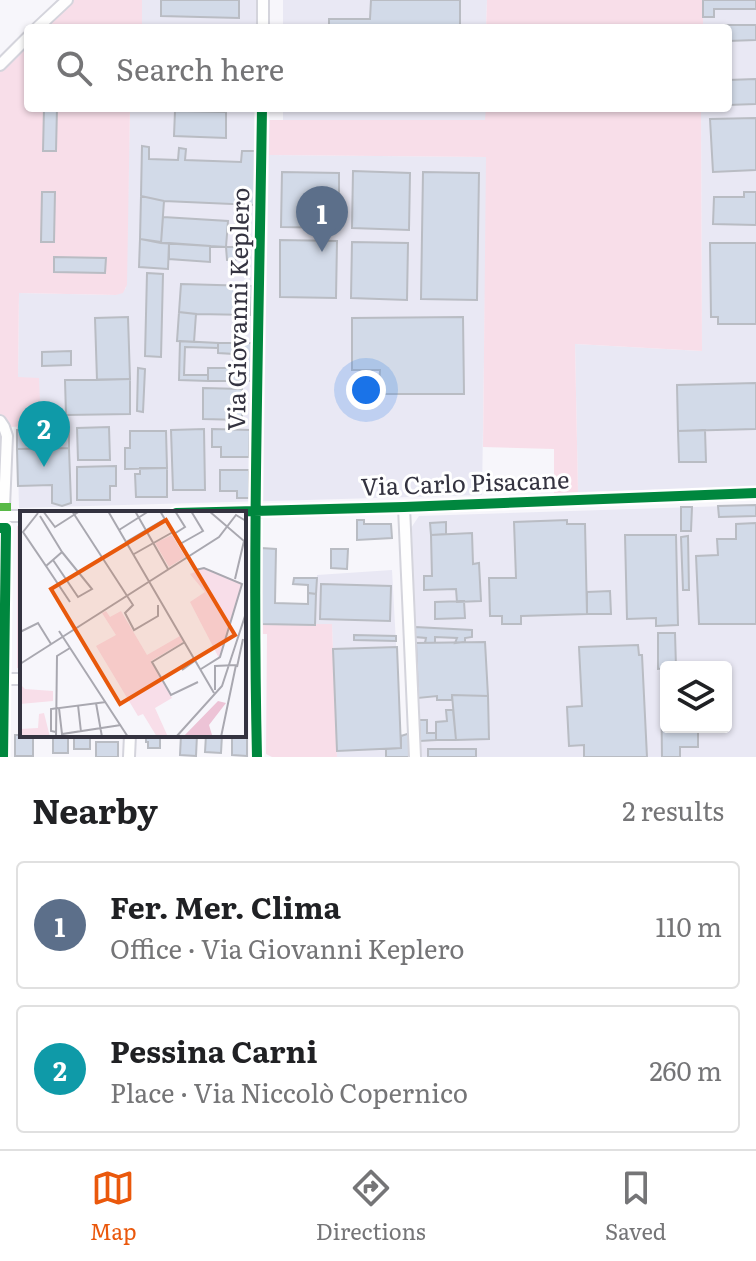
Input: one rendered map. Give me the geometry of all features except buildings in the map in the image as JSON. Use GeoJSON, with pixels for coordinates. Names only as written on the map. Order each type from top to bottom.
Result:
{"type":"FeatureCollection","features":[{"type":"Feature","properties":{"kind":"street"},"geometry":{"type":"LineString","coordinates":[[41,24],[67,0]]}},
{"type":"Feature","properties":{"kind":"street"},"geometry":{"type":"LineString","coordinates":[[263,0],[263,24]]}},
{"type":"Feature","properties":{"kind":"street"},"geometry":{"type":"LineString","coordinates":[[0,65],[24,41]]}},
{"type":"Feature","properties":{"kind":"street","name":"Via Giovanni Keplero"},"geometry":{"type":"LineString","coordinates":[[257,757],[250,684],[262,112]]}},
{"type":"Feature","properties":{"kind":"street"},"geometry":{"type":"LineString","coordinates":[[0,421],[7,436],[2,516],[2,754]]}},
{"type":"Feature","properties":{"kind":"street","name":"Via Carlo Pisacane"},"geometry":{"type":"LineString","coordinates":[[229,511],[756,493]]}},
{"type":"Feature","properties":{"kind":"street"},"geometry":{"type":"LineString","coordinates":[[404,507],[415,757]]}},
{"type":"Feature","properties":{"kind":"street"},"geometry":{"type":"LineString","coordinates":[[129,757],[130,737]]}},
{"type":"Feature","properties":{"kind":"shaded area"},"geometry":{"type":"Polygon","coordinates":[[[67,0],[142,0],[142,24],[41,24],[67,0]]]}},
{"type":"Feature","properties":{"kind":"shaded area"},"geometry":{"type":"Polygon","coordinates":[[[142,0],[263,0],[263,24],[142,24],[142,0]]]}},
{"type":"Feature","properties":{"kind":"shaded area"},"geometry":{"type":"Polygon","coordinates":[[[283,0],[487,0],[486,24],[283,24],[283,0]]]}},
{"type":"Feature","properties":{"kind":"shaded area"},"geometry":{"type":"Polygon","coordinates":[[[487,0],[703,0],[703,24],[486,24],[487,0]]]}},
{"type":"Feature","properties":{"kind":"shaded area"},"geometry":{"type":"Polygon","coordinates":[[[703,0],[756,0],[756,487],[578,492],[575,344],[702,351],[701,112],[732,112],[732,24],[703,24],[703,0]]]}},
{"type":"Feature","properties":{"kind":"shaded area"},"geometry":{"type":"Polygon","coordinates":[[[24,41],[24,112],[130,112],[127,285],[123,293],[19,293],[18,377],[39,378],[41,426],[4,427],[0,421],[0,65],[24,41]]]}},
{"type":"Feature","properties":{"kind":"shaded area"},"geometry":{"type":"Polygon","coordinates":[[[130,112],[262,112],[262,120],[270,120],[270,155],[487,157],[482,495],[19,508],[17,427],[41,425],[18,378],[19,293],[116,295],[126,288],[130,112]]]}},
{"type":"Feature","properties":{"kind":"shaded area"},"geometry":{"type":"Polygon","coordinates":[[[283,112],[486,112],[486,120],[283,120],[283,112]]]}},
{"type":"Feature","properties":{"kind":"shaded area"},"geometry":{"type":"Polygon","coordinates":[[[486,112],[701,112],[702,351],[575,344],[578,492],[554,493],[554,449],[483,447],[486,157],[269,155],[270,120],[485,120],[486,112]]]}},
{"type":"Feature","properties":{"kind":"shaded area"},"geometry":{"type":"Polygon","coordinates":[[[756,505],[756,757],[420,757],[411,528],[419,516],[756,505]]]}},
{"type":"Feature","properties":{"kind":"shaded area"},"geometry":{"type":"Polygon","coordinates":[[[20,525],[20,668],[17,668],[17,526],[20,525]]]}},
{"type":"Feature","properties":{"kind":"shaded area"},"geometry":{"type":"Polygon","coordinates":[[[392,570],[401,735],[410,733],[411,757],[337,757],[332,625],[315,625],[317,575],[392,570]]]}},
{"type":"Feature","properties":{"kind":"shaded area"},"geometry":{"type":"Polygon","coordinates":[[[262,624],[332,624],[337,757],[272,757],[266,754],[267,634],[262,634],[262,624]]]}},
{"type":"Feature","properties":{"kind":"marked path"},"geometry":{"type":"LineString","coordinates":[[0,507],[11,507]]}},
{"type":"Feature","properties":{"kind":"cycle path"},"geometry":{"type":"LineString","coordinates":[[257,757],[256,514],[262,112]]}},
{"type":"Feature","properties":{"kind":"cycle path"},"geometry":{"type":"LineString","coordinates":[[246,511],[756,493]]}},
{"type":"Feature","properties":{"kind":"cycle path"},"geometry":{"type":"LineString","coordinates":[[0,528],[6,528],[3,757]]}},
{"type":"Feature","properties":{"kind":"place","name":"Fer. Mer. Clima"},"geometry":{"type":"Point","coordinates":[322,252]}},
{"type":"Feature","properties":{"kind":"place","name":"Pessina Carni"},"geometry":{"type":"Point","coordinates":[44,467]}}]}
